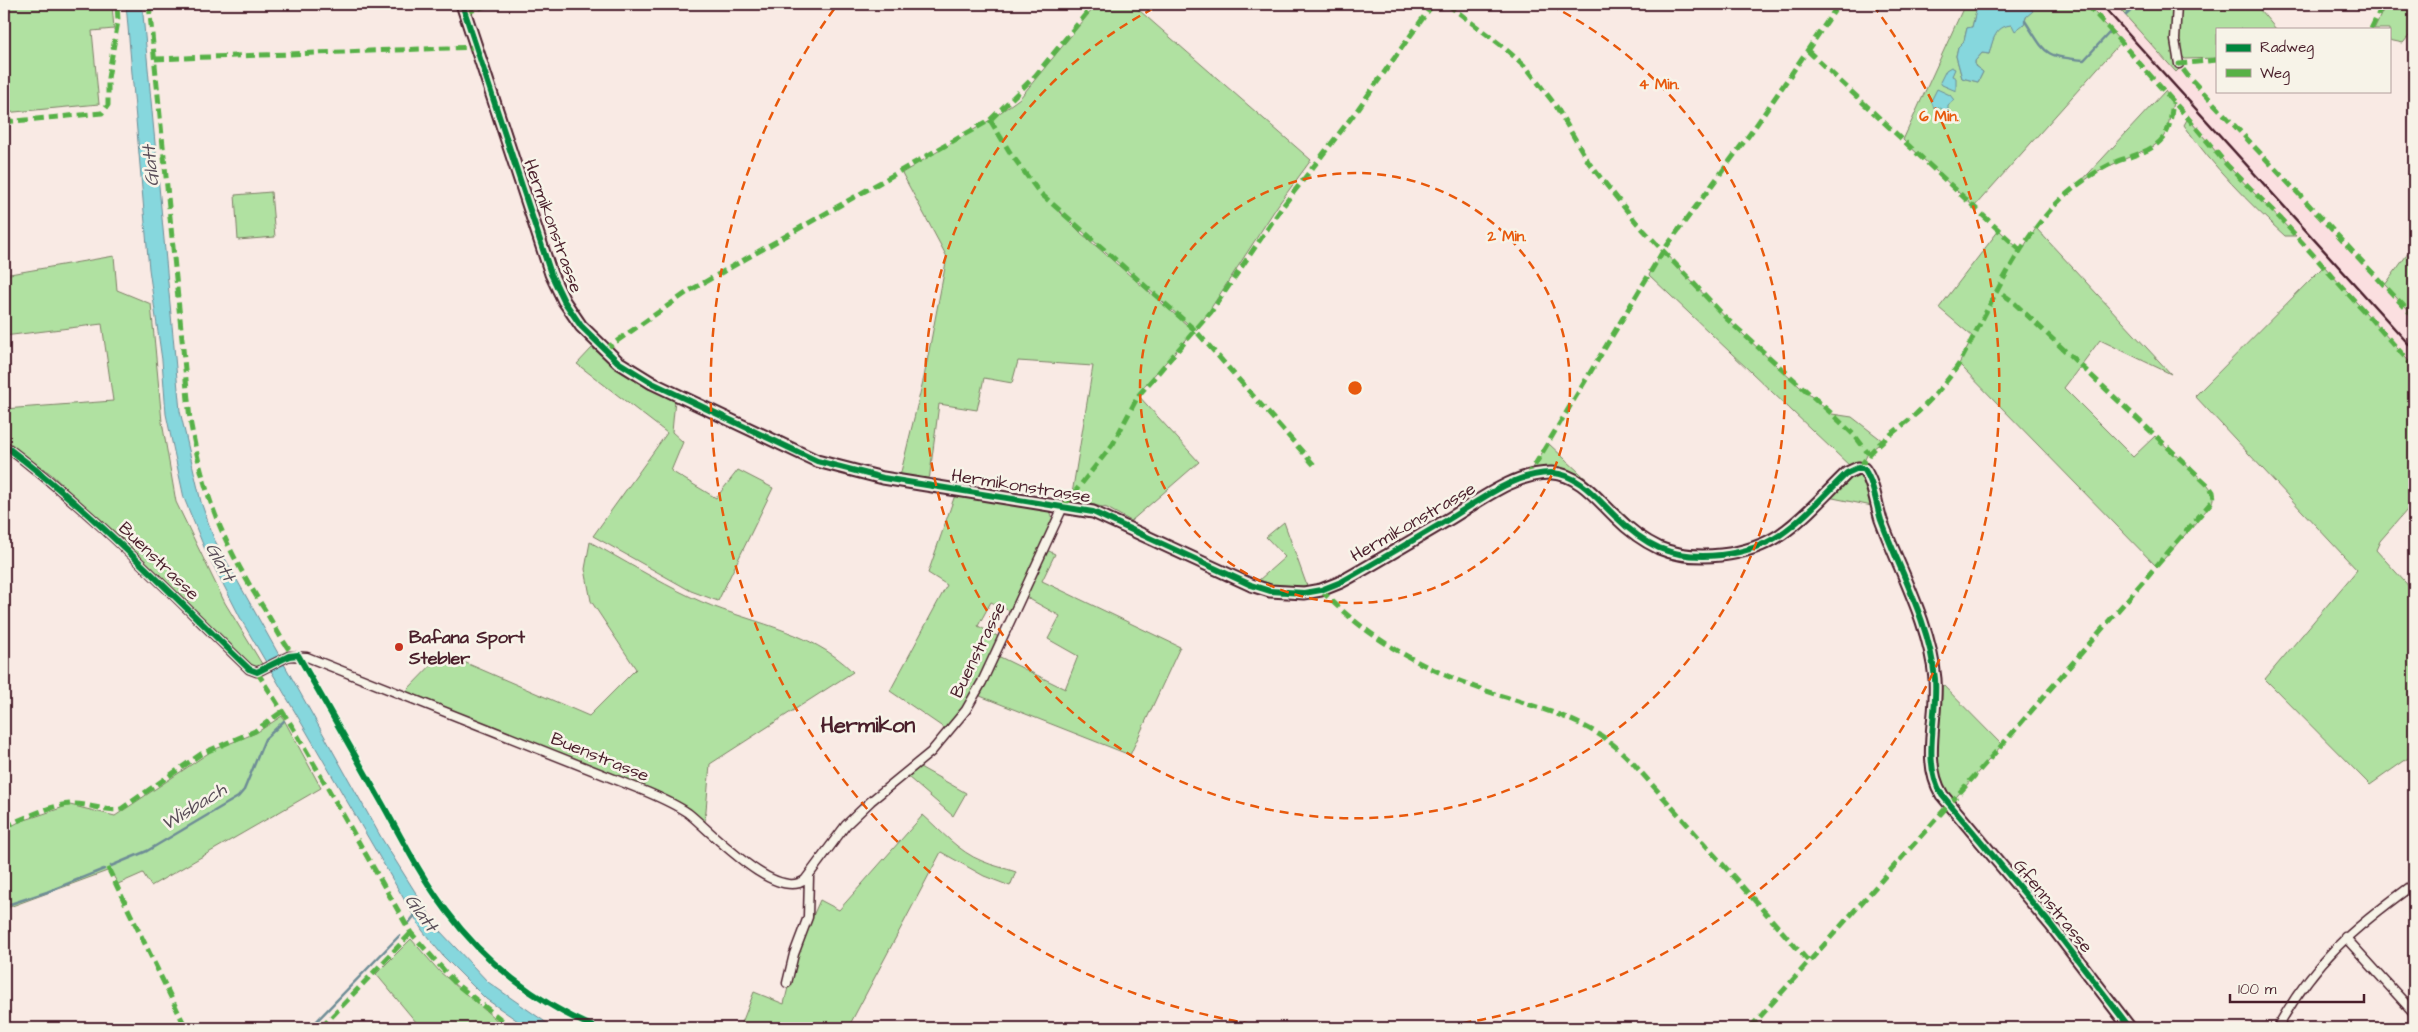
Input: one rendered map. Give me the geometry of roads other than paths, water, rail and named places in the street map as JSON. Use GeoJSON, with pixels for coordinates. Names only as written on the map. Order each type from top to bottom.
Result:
{"type":"FeatureCollection","features":[{"type":"Feature","properties":{"kind":"street","name":"Hermikonstrasse"},"geometry":{"type":"LineString","coordinates":[[462,4],[551,274],[571,313],[604,350],[618,362],[652,383],[817,461],[883,478],[1102,515],[1252,585],[1278,593],[1304,593],[1320,590],[1341,582],[1504,488],[1540,474],[1561,474],[1580,483],[1630,530],[1661,549],[1701,555],[1735,552],[1753,547],[1780,535],[1847,473],[1860,468]]}},
{"type":"Feature","properties":{"kind":"street"},"geometry":{"type":"LineString","coordinates":[[2177,4],[2175,40],[2179,64]]}},
{"type":"Feature","properties":{"kind":"street","name":"Buenstrasse"},"geometry":{"type":"LineString","coordinates":[[4,445],[49,479],[94,519],[249,669],[257,672],[293,655],[307,657],[660,798],[686,812],[739,858],[782,883],[798,884],[809,876],[846,825],[871,801],[931,752],[966,710],[982,682],[1063,507]]}},
{"type":"Feature","properties":{"kind":"street","name":"Gfennstrasse"},"geometry":{"type":"LineString","coordinates":[[1860,468],[1868,477],[1882,521],[1915,604],[1930,650],[1936,692],[1931,757],[1932,774],[1936,784],[1950,804],[2051,924],[2104,997],[2130,1028]]}},
{"type":"Feature","properties":{"kind":"street"},"geometry":{"type":"LineString","coordinates":[[788,984],[794,954],[808,917],[810,903],[809,876]]}},
{"type":"Feature","properties":{"kind":"street"},"geometry":{"type":"LineString","coordinates":[[2276,1028],[2308,978],[2345,938],[2371,915],[2414,884]]}},
{"type":"Feature","properties":{"kind":"street"},"geometry":{"type":"LineString","coordinates":[[2345,938],[2414,1013]]}},
{"type":"Feature","properties":{"kind":"water","name":"Glatt"},"geometry":{"type":"Polygon","coordinates":[[[126,4],[142,4],[180,411],[201,502],[214,539],[382,839],[439,930],[488,982],[554,1028],[528,1028],[486,999],[443,956],[422,930],[242,621],[204,547],[184,498],[166,414],[162,360],[149,269],[126,4]]]}},
{"type":"Feature","properties":{"kind":"water"},"geometry":{"type":"Polygon","coordinates":[[[1985,4],[2028,4],[2033,11],[2026,17],[2024,24],[2015,31],[2012,25],[1998,31],[1989,54],[1982,53],[1975,61],[1975,66],[1983,72],[1978,82],[1962,78],[1956,56],[1958,47],[1964,41],[1967,28],[1972,27],[1976,11],[1985,4]]]}},
{"type":"Feature","properties":{"kind":"water"},"geometry":{"type":"Polygon","coordinates":[[[1951,67],[1955,69],[1952,76],[1956,78],[1956,91],[1942,85],[1940,82],[1946,70],[1951,67]]]}},
{"type":"Feature","properties":{"kind":"water"},"geometry":{"type":"Polygon","coordinates":[[[1937,89],[1950,95],[1954,100],[1948,105],[1948,114],[1939,107],[1934,108],[1931,101],[1937,89]]]}},
{"type":"Feature","properties":{"kind":"waterway"},"geometry":{"type":"LineString","coordinates":[[2126,15],[2138,4]]}},
{"type":"Feature","properties":{"kind":"waterway"},"geometry":{"type":"LineString","coordinates":[[2025,21],[2047,52],[2071,59],[2084,60],[2109,33]]}},
{"type":"Feature","properties":{"kind":"waterway","name":"Wisbach"},"geometry":{"type":"LineString","coordinates":[[111,866],[147,851],[238,797],[244,790],[265,739],[284,721]]}},
{"type":"Feature","properties":{"kind":"waterway","name":"Wisbach"},"geometry":{"type":"LineString","coordinates":[[4,906],[47,892],[104,869]]}},
{"type":"Feature","properties":{"kind":"waterway"},"geometry":{"type":"LineString","coordinates":[[408,924],[415,915]]}},
{"type":"Feature","properties":{"kind":"waterway"},"geometry":{"type":"LineString","coordinates":[[310,1028],[399,936]]}},
{"type":"Feature","properties":{"kind":"railway"},"geometry":{"type":"LineString","coordinates":[[2101,4],[2414,350]]}},
{"type":"Feature","properties":{"kind":"place","name":"Bafana Sport Stebler"},"geometry":{"type":"Point","coordinates":[399,647]}},
{"type":"Feature","properties":{"kind":"district","name":"Hermikon"},"geometry":{"type":"Point","coordinates":[868,725]}}]}
